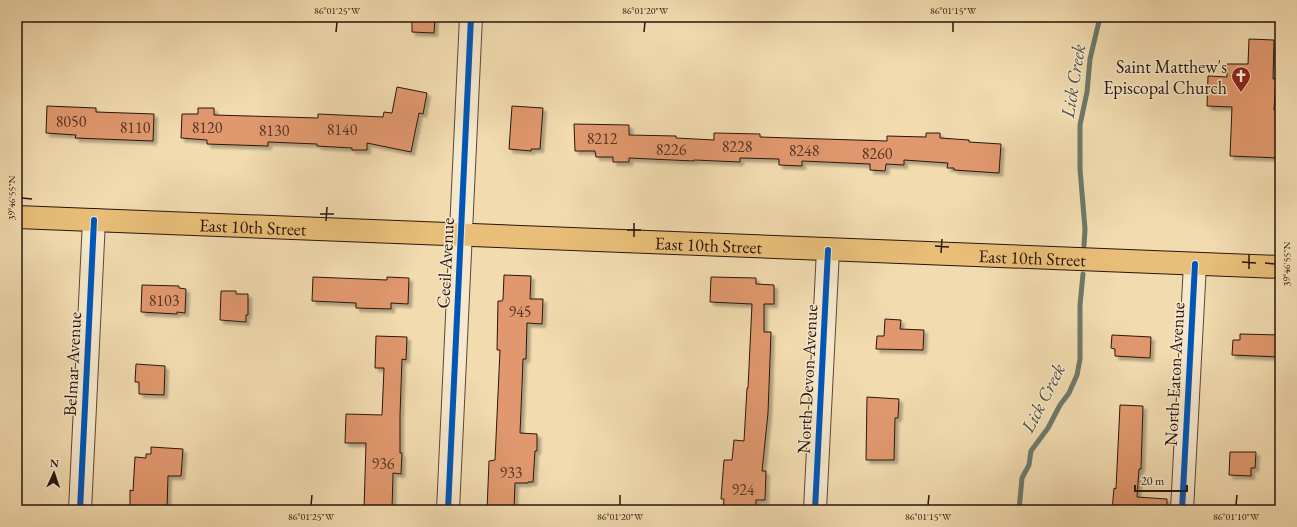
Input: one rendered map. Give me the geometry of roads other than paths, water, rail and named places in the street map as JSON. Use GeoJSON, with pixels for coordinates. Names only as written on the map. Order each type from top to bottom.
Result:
{"type":"FeatureCollection","features":[{"type":"Feature","properties":{"kind":"main road","name":"East 10th Street"},"geometry":{"type":"LineString","coordinates":[[17,217],[1280,267]]}},
{"type":"Feature","properties":{"kind":"street","name":"Cecil Avenue"},"geometry":{"type":"LineString","coordinates":[[448,510],[471,17]]}},
{"type":"Feature","properties":{"kind":"street","name":"Belmar Avenue"},"geometry":{"type":"LineString","coordinates":[[80,510],[94,220]]}},
{"type":"Feature","properties":{"kind":"street","name":"North Devon Avenue"},"geometry":{"type":"LineString","coordinates":[[815,510],[828,250]]}},
{"type":"Feature","properties":{"kind":"street","name":"North Eaton Avenue"},"geometry":{"type":"LineString","coordinates":[[1182,510],[1195,264]]}},
{"type":"Feature","properties":{"kind":"waterway","name":"Lick Creek"},"geometry":{"type":"LineString","coordinates":[[1084,246],[1085,229],[1080,169],[1080,125],[1087,92],[1090,59],[1100,17]]}},
{"type":"Feature","properties":{"kind":"waterway","name":"Lick Creek"},"geometry":{"type":"LineString","coordinates":[[1019,510],[1022,478],[1029,465],[1031,451],[1048,428],[1060,405],[1069,393],[1077,375],[1080,359],[1080,305],[1083,274]]}},
{"type":"Feature","properties":{"kind":"place","name":"Saint Matthew's Episcopal Church"},"geometry":{"type":"Point","coordinates":[1241,93]}}]}
